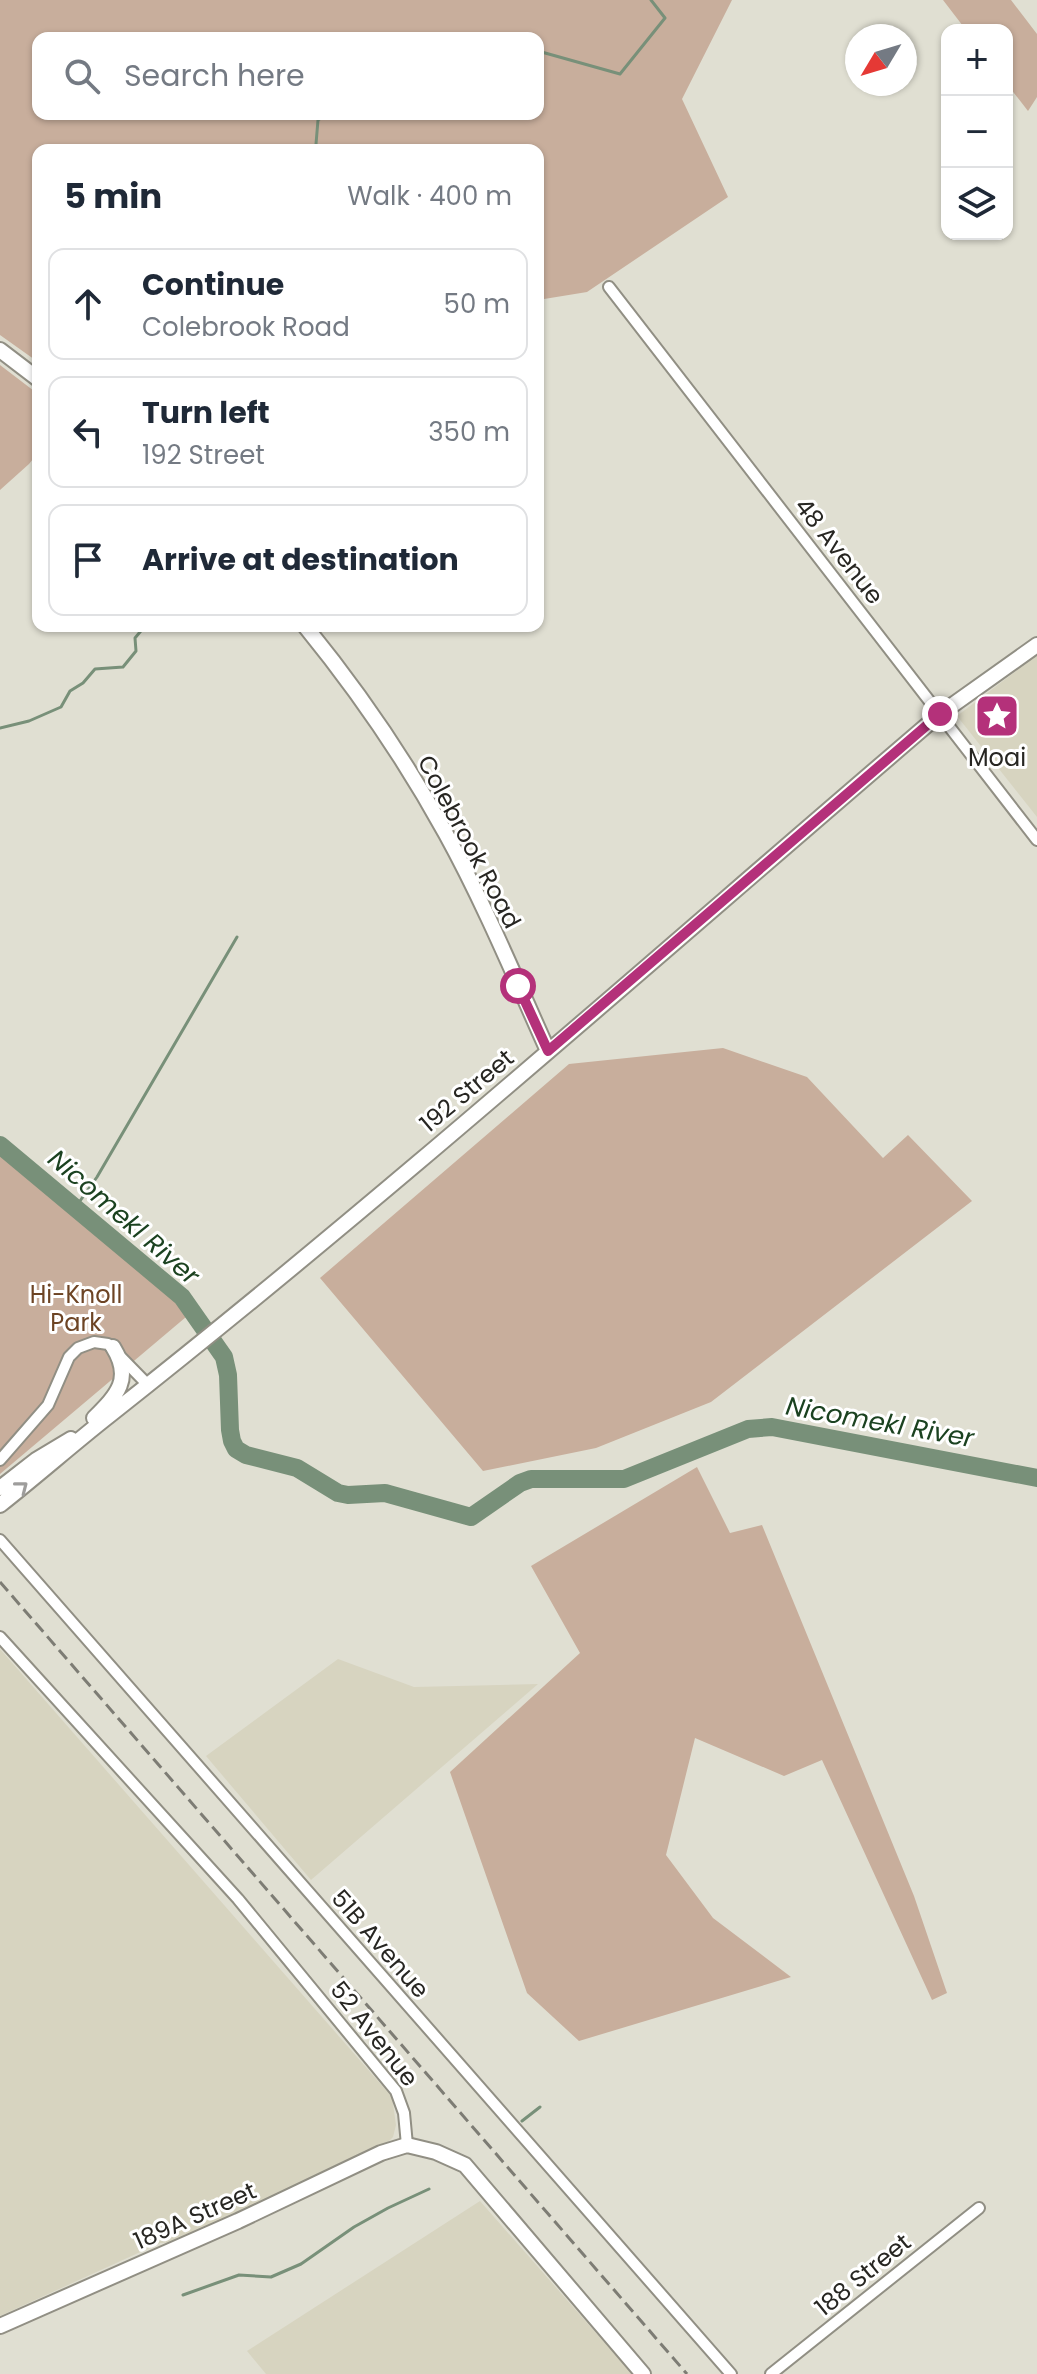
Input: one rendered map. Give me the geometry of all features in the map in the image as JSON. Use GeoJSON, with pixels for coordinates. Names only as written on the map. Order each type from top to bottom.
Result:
{"type":"FeatureCollection","features":[{"type":"Feature","properties":{"kind":"main road"},"geometry":{"type":"LineString","coordinates":[[0,350],[32,374]]}},
{"type":"Feature","properties":{"kind":"main road","name":"Colebrook Road"},"geometry":{"type":"LineString","coordinates":[[310,632],[360,698],[447,835],[548,1051]]}},
{"type":"Feature","properties":{"kind":"main road","name":"192 Street"},"geometry":{"type":"LineString","coordinates":[[0,1488],[40,1465],[172,1368],[548,1051],[940,714],[1037,645]]}},
{"type":"Feature","properties":{"kind":"main road"},"geometry":{"type":"LineString","coordinates":[[65,1442],[96,1417],[113,1399],[123,1382],[123,1366],[113,1347]]}},
{"type":"Feature","properties":{"kind":"main road","name":"192 Street"},"geometry":{"type":"LineString","coordinates":[[0,1505],[65,1442],[109,1416]]}},
{"type":"Feature","properties":{"kind":"main road"},"geometry":{"type":"LineString","coordinates":[[407,2145],[436,2152],[465,2165],[643,2374]]}},
{"type":"Feature","properties":{"kind":"main road","name":"189A Street"},"geometry":{"type":"LineString","coordinates":[[0,2326],[214,2232],[381,2153],[407,2145]]}},
{"type":"Feature","properties":{"kind":"street","name":"48 Avenue"},"geometry":{"type":"LineString","coordinates":[[609,287],[1037,840]]}},
{"type":"Feature","properties":{"kind":"street"},"geometry":{"type":"LineString","coordinates":[[0,1460],[48,1405],[69,1357],[78,1348],[94,1342],[108,1344],[149,1386]]}},
{"type":"Feature","properties":{"kind":"street","name":"51B Avenue"},"geometry":{"type":"LineString","coordinates":[[0,1540],[731,2374]]}},
{"type":"Feature","properties":{"kind":"street","name":"52 Avenue"},"geometry":{"type":"LineString","coordinates":[[0,1637],[238,1899],[396,2091],[404,2113],[407,2145]]}},
{"type":"Feature","properties":{"kind":"street","name":"188 Street"},"geometry":{"type":"LineString","coordinates":[[771,2374],[979,2208]]}},
{"type":"Feature","properties":{"kind":"shaded area"},"geometry":{"type":"Polygon","coordinates":[[[1037,655],[1037,817],[957,716],[1037,655]]]}},
{"type":"Feature","properties":{"kind":"shaded area"},"geometry":{"type":"Polygon","coordinates":[[[0,1649],[392,2097],[396,2125],[388,2142],[366,2150],[276,2197],[178,2242],[160,2243],[0,2316],[0,1649]]]}},
{"type":"Feature","properties":{"kind":"shaded area"},"geometry":{"type":"Polygon","coordinates":[[[338,1659],[414,1687],[538,1684],[311,1880],[206,1756],[338,1659]]]}},
{"type":"Feature","properties":{"kind":"shaded area"},"geometry":{"type":"Polygon","coordinates":[[[480,2201],[632,2374],[266,2374],[247,2351],[480,2201]]]}},
{"type":"Feature","properties":{"kind":"green space"},"geometry":{"type":"Polygon","coordinates":[[[0,0],[732,0],[682,99],[728,197],[587,292],[544,299],[544,144],[32,144],[32,358],[0,335],[0,0]]]}},
{"type":"Feature","properties":{"kind":"green space"},"geometry":{"type":"Polygon","coordinates":[[[943,0],[1011,0],[1037,34],[1037,97],[1028,111],[1013,92],[1013,24],[961,24],[943,0]]]}},
{"type":"Feature","properties":{"kind":"green space"},"geometry":{"type":"Polygon","coordinates":[[[0,365],[32,389],[32,460],[0,490],[0,365]]]}},
{"type":"Feature","properties":{"kind":"green space"},"geometry":{"type":"Polygon","coordinates":[[[723,1048],[807,1077],[883,1158],[908,1135],[972,1201],[711,1402],[596,1448],[483,1471],[320,1278],[569,1064],[723,1048]]]}},
{"type":"Feature","properties":{"kind":"green space","name":"Hi-Knoll Park"},"geometry":{"type":"Polygon","coordinates":[[[0,1142],[158,1276],[173,1293],[186,1317],[0,1474],[0,1142]]]}},
{"type":"Feature","properties":{"kind":"green space"},"geometry":{"type":"Polygon","coordinates":[[[697,1467],[730,1533],[762,1525],[914,1896],[947,1993],[932,2000],[822,1760],[784,1776],[695,1738],[666,1855],[713,1918],[791,1977],[579,2041],[527,1993],[450,1772],[580,1653],[531,1566],[697,1467]]]}},
{"type":"Feature","properties":{"kind":"waterway"},"geometry":{"type":"LineString","coordinates":[[544,53],[620,74],[665,18],[651,0]]}},
{"type":"Feature","properties":{"kind":"waterway"},"geometry":{"type":"LineString","coordinates":[[316,144],[318,120]]}},
{"type":"Feature","properties":{"kind":"waterway"},"geometry":{"type":"LineString","coordinates":[[0,728],[29,721],[61,707],[70,691],[83,683],[95,669],[123,667],[136,651],[135,638],[140,632]]}},
{"type":"Feature","properties":{"kind":"waterway"},"geometry":{"type":"LineString","coordinates":[[75,1208],[97,1177],[237,937]]}},
{"type":"Feature","properties":{"kind":"waterway","name":"Nicomekl River"},"geometry":{"type":"LineString","coordinates":[[0,1145],[182,1297],[224,1357],[228,1375],[230,1430],[236,1449],[246,1455],[297,1468],[338,1493],[385,1493],[471,1517],[520,1483],[531,1479],[624,1479],[748,1429],[772,1427],[1037,1478]]}},
{"type":"Feature","properties":{"kind":"waterway"},"geometry":{"type":"LineString","coordinates":[[522,2121],[540,2107]]}},
{"type":"Feature","properties":{"kind":"waterway"},"geometry":{"type":"LineString","coordinates":[[183,2295],[239,2275],[271,2277],[301,2264],[354,2227],[388,2208],[429,2189]]}},
{"type":"Feature","properties":{"kind":"railway"},"geometry":{"type":"LineString","coordinates":[[0,1582],[687,2374]]}},
{"type":"Feature","properties":{"kind":"place","name":"Moai"},"geometry":{"type":"Point","coordinates":[997,716]}},
{"type":"Feature","properties":{"kind":"route"},"geometry":{"type":"LineString","coordinates":[[518,986],[548,1051],[940,714]]}}]}
